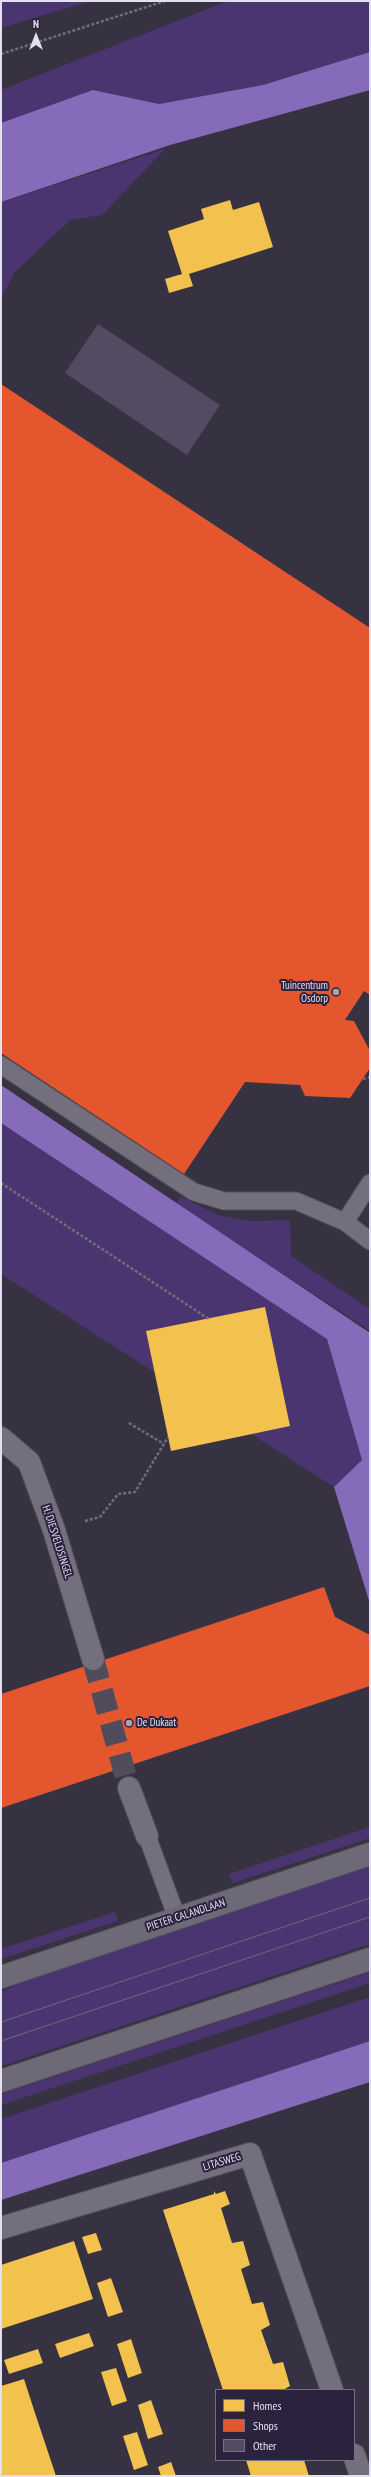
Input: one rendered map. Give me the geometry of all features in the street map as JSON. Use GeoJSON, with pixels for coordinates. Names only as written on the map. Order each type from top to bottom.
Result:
{"type":"FeatureCollection","features":[{"type":"Feature","properties":{"kind":"main road","name":"PIETER CALANDLAAN"},"geometry":{"type":"LineString","coordinates":[[1,1977],[370,1854]]}},
{"type":"Feature","properties":{"kind":"main road"},"geometry":{"type":"LineString","coordinates":[[1,2082],[370,1959]]}},
{"type":"Feature","properties":{"kind":"street","name":"H. DIESVELDSINGEL"},"geometry":{"type":"LineString","coordinates":[[4,1440],[29,1462],[54,1530],[93,1659]]}},
{"type":"Feature","properties":{"kind":"street"},"geometry":{"type":"LineString","coordinates":[[129,1788],[147,1836]]}},
{"type":"Feature","properties":{"kind":"street","name":"LITASWEG"},"geometry":{"type":"LineString","coordinates":[[1,2228],[250,2154],[332,2389]]}},
{"type":"Feature","properties":{"kind":"street"},"geometry":{"type":"LineString","coordinates":[[355,2457],[361,2476]]}},
{"type":"Feature","properties":{"kind":"lane"},"geometry":{"type":"LineString","coordinates":[[1,1065],[194,1192],[224,1201],[296,1201],[345,1222],[370,1241]]}},
{"type":"Feature","properties":{"kind":"lane"},"geometry":{"type":"LineString","coordinates":[[345,1222],[370,1183]]}},
{"type":"Feature","properties":{"kind":"lane"},"geometry":{"type":"LineString","coordinates":[[147,1836],[177,1918]]}},
{"type":"Feature","properties":{"kind":"path"},"geometry":{"type":"LineString","coordinates":[[1,54],[165,1]]}},
{"type":"Feature","properties":{"kind":"path"},"geometry":{"type":"LineString","coordinates":[[363,1079],[370,1078]]}},
{"type":"Feature","properties":{"kind":"path"},"geometry":{"type":"LineString","coordinates":[[1,1183],[209,1319]]}},
{"type":"Feature","properties":{"kind":"path"},"geometry":{"type":"LineString","coordinates":[[129,1423],[164,1444]]}},
{"type":"Feature","properties":{"kind":"path"},"geometry":{"type":"LineString","coordinates":[[54,1530],[100,1517],[118,1494],[135,1492],[168,1437]]}},
{"type":"Feature","properties":{"kind":"shaded area"},"geometry":{"type":"Polygon","coordinates":[[[1,1],[90,1],[1,28],[1,1]]]}},
{"type":"Feature","properties":{"kind":"shaded area"},"geometry":{"type":"Polygon","coordinates":[[[228,1],[370,1],[370,52],[263,85],[159,104],[93,90],[1,125],[1,90],[228,1]]]}},
{"type":"Feature","properties":{"kind":"shaded area"},"geometry":{"type":"Polygon","coordinates":[[[370,52],[370,90],[170,145],[1,202],[1,123],[93,90],[159,104],[263,85],[370,52]]]}},
{"type":"Feature","properties":{"kind":"shaded area"},"geometry":{"type":"Polygon","coordinates":[[[165,149],[102,215],[70,220],[15,272],[1,298],[1,202],[165,149]]]}},
{"type":"Feature","properties":{"kind":"shaded area"},"geometry":{"type":"Polygon","coordinates":[[[1,1085],[370,1333],[370,1604],[334,1487],[362,1460],[327,1339],[1,1123],[1,1085]]]}},
{"type":"Feature","properties":{"kind":"shaded area"},"geometry":{"type":"Polygon","coordinates":[[[1,1123],[327,1339],[362,1460],[334,1487],[1,1274],[1,1123]]]}},
{"type":"Feature","properties":{"kind":"shaded area"},"geometry":{"type":"Polygon","coordinates":[[[179,1196],[218,1215],[250,1221],[290,1220],[291,1256],[370,1309],[370,1331],[177,1205],[179,1196]]]}},
{"type":"Feature","properties":{"kind":"shaded area"},"geometry":{"type":"Polygon","coordinates":[[[370,1827],[370,1838],[233,1883],[229,1874],[370,1827]]]}},
{"type":"Feature","properties":{"kind":"shaded area"},"geometry":{"type":"Polygon","coordinates":[[[370,1864],[370,1944],[1,2066],[1,1992],[42,1973],[370,1864]]]}},
{"type":"Feature","properties":{"kind":"shaded area"},"geometry":{"type":"Polygon","coordinates":[[[115,1912],[118,1921],[1,1959],[1,1949],[115,1912]]]}},
{"type":"Feature","properties":{"kind":"shaded area"},"geometry":{"type":"Polygon","coordinates":[[[370,1972],[370,1983],[1,2105],[1,2094],[370,1972]]]}},
{"type":"Feature","properties":{"kind":"shaded area"},"geometry":{"type":"Polygon","coordinates":[[[370,1997],[370,2041],[1,2163],[1,2119],[370,1997]]]}},
{"type":"Feature","properties":{"kind":"shaded area"},"geometry":{"type":"Polygon","coordinates":[[[370,2041],[370,2082],[1,2200],[1,2163],[370,2041]]]}},
{"type":"Feature","properties":{"kind":"building: Homes"},"geometry":{"type":"Polygon","coordinates":[[[230,200],[233,210],[259,202],[273,247],[189,274],[193,286],[169,293],[165,279],[182,274],[168,231],[204,219],[201,209],[230,200]]]}},
{"type":"Feature","properties":{"kind":"building: Homes"},"geometry":{"type":"Polygon","coordinates":[[[265,1307],[290,1426],[171,1451],[146,1331],[265,1307]]]}},
{"type":"Feature","properties":{"kind":"building: Homes"},"geometry":{"type":"Polygon","coordinates":[[[214,2191],[216,2194],[225,2191],[230,2204],[221,2208],[232,2243],[243,2241],[250,2265],[241,2269],[252,2304],[263,2302],[270,2325],[261,2330],[273,2364],[283,2362],[290,2386],[285,2389],[223,2389],[163,2210],[214,2194],[214,2191]]]}},
{"type":"Feature","properties":{"kind":"building: Homes"},"geometry":{"type":"Polygon","coordinates":[[[96,2233],[102,2250],[88,2254],[82,2237],[96,2233]]]}},
{"type":"Feature","properties":{"kind":"building: Homes"},"geometry":{"type":"Polygon","coordinates":[[[74,2241],[93,2299],[1,2329],[1,2265],[74,2241]]]}},
{"type":"Feature","properties":{"kind":"building: Homes"},"geometry":{"type":"Polygon","coordinates":[[[111,2278],[123,2312],[108,2317],[97,2283],[111,2278]]]}},
{"type":"Feature","properties":{"kind":"building: Homes"},"geometry":{"type":"Polygon","coordinates":[[[89,2333],[94,2346],[60,2358],[55,2344],[89,2333]]]}},
{"type":"Feature","properties":{"kind":"building: Homes"},"geometry":{"type":"Polygon","coordinates":[[[131,2339],[142,2373],[128,2378],[117,2344],[131,2339]]]}},
{"type":"Feature","properties":{"kind":"building: Homes"},"geometry":{"type":"Polygon","coordinates":[[[38,2349],[43,2363],[9,2374],[4,2360],[38,2349]]]}},
{"type":"Feature","properties":{"kind":"building: Homes"},"geometry":{"type":"Polygon","coordinates":[[[116,2368],[127,2401],[112,2406],[101,2372],[116,2368]]]}},
{"type":"Feature","properties":{"kind":"building: Homes"},"geometry":{"type":"Polygon","coordinates":[[[24,2379],[56,2476],[1,2476],[1,2386],[24,2379]]]}},
{"type":"Feature","properties":{"kind":"building: Homes"},"geometry":{"type":"Polygon","coordinates":[[[151,2400],[163,2434],[148,2439],[138,2405],[151,2400]]]}},
{"type":"Feature","properties":{"kind":"building: Homes"},"geometry":{"type":"Polygon","coordinates":[[[137,2432],[148,2465],[134,2470],[123,2436],[137,2432]]]}},
{"type":"Feature","properties":{"kind":"building: Homes"},"geometry":{"type":"Polygon","coordinates":[[[246,2461],[304,2461],[309,2476],[251,2476],[246,2461]]]}},
{"type":"Feature","properties":{"kind":"building: Homes"},"geometry":{"type":"Polygon","coordinates":[[[171,2462],[176,2476],[161,2476],[158,2467],[171,2462]]]}},
{"type":"Feature","properties":{"kind":"building: Shops"},"geometry":{"type":"Polygon","coordinates":[[[1,384],[370,628],[370,995],[364,991],[345,1020],[354,1021],[370,1051],[370,1068],[350,1098],[305,1096],[300,1085],[245,1082],[184,1174],[1,1053],[1,384]]]}},
{"type":"Feature","properties":{"kind":"building: Shops","name":"De Dukaat"},"geometry":{"type":"Polygon","coordinates":[[[324,1587],[335,1617],[370,1635],[370,1686],[1,1808],[1,1694],[324,1587]]]}},
{"type":"Feature","properties":{"kind":"building: Other"},"geometry":{"type":"Polygon","coordinates":[[[98,324],[220,405],[187,455],[65,373],[98,324]]]}},
{"type":"Feature","properties":{"kind":"tunnel"},"geometry":{"type":"LineString","coordinates":[[93,1659],[129,1788]]}},
{"type":"Feature","properties":{"kind":"tram line"},"geometry":{"type":"LineString","coordinates":[[1,2022],[370,1898]]}},
{"type":"Feature","properties":{"kind":"tram line"},"geometry":{"type":"LineString","coordinates":[[1,2041],[370,1917]]}},
{"type":"Feature","properties":{"kind":"place","name":"Tuincentrum Osdorp"},"geometry":{"type":"Point","coordinates":[336,992]}},
{"type":"Feature","properties":{"kind":"place","name":"De Dukaat"},"geometry":{"type":"Point","coordinates":[129,1723]}}]}
